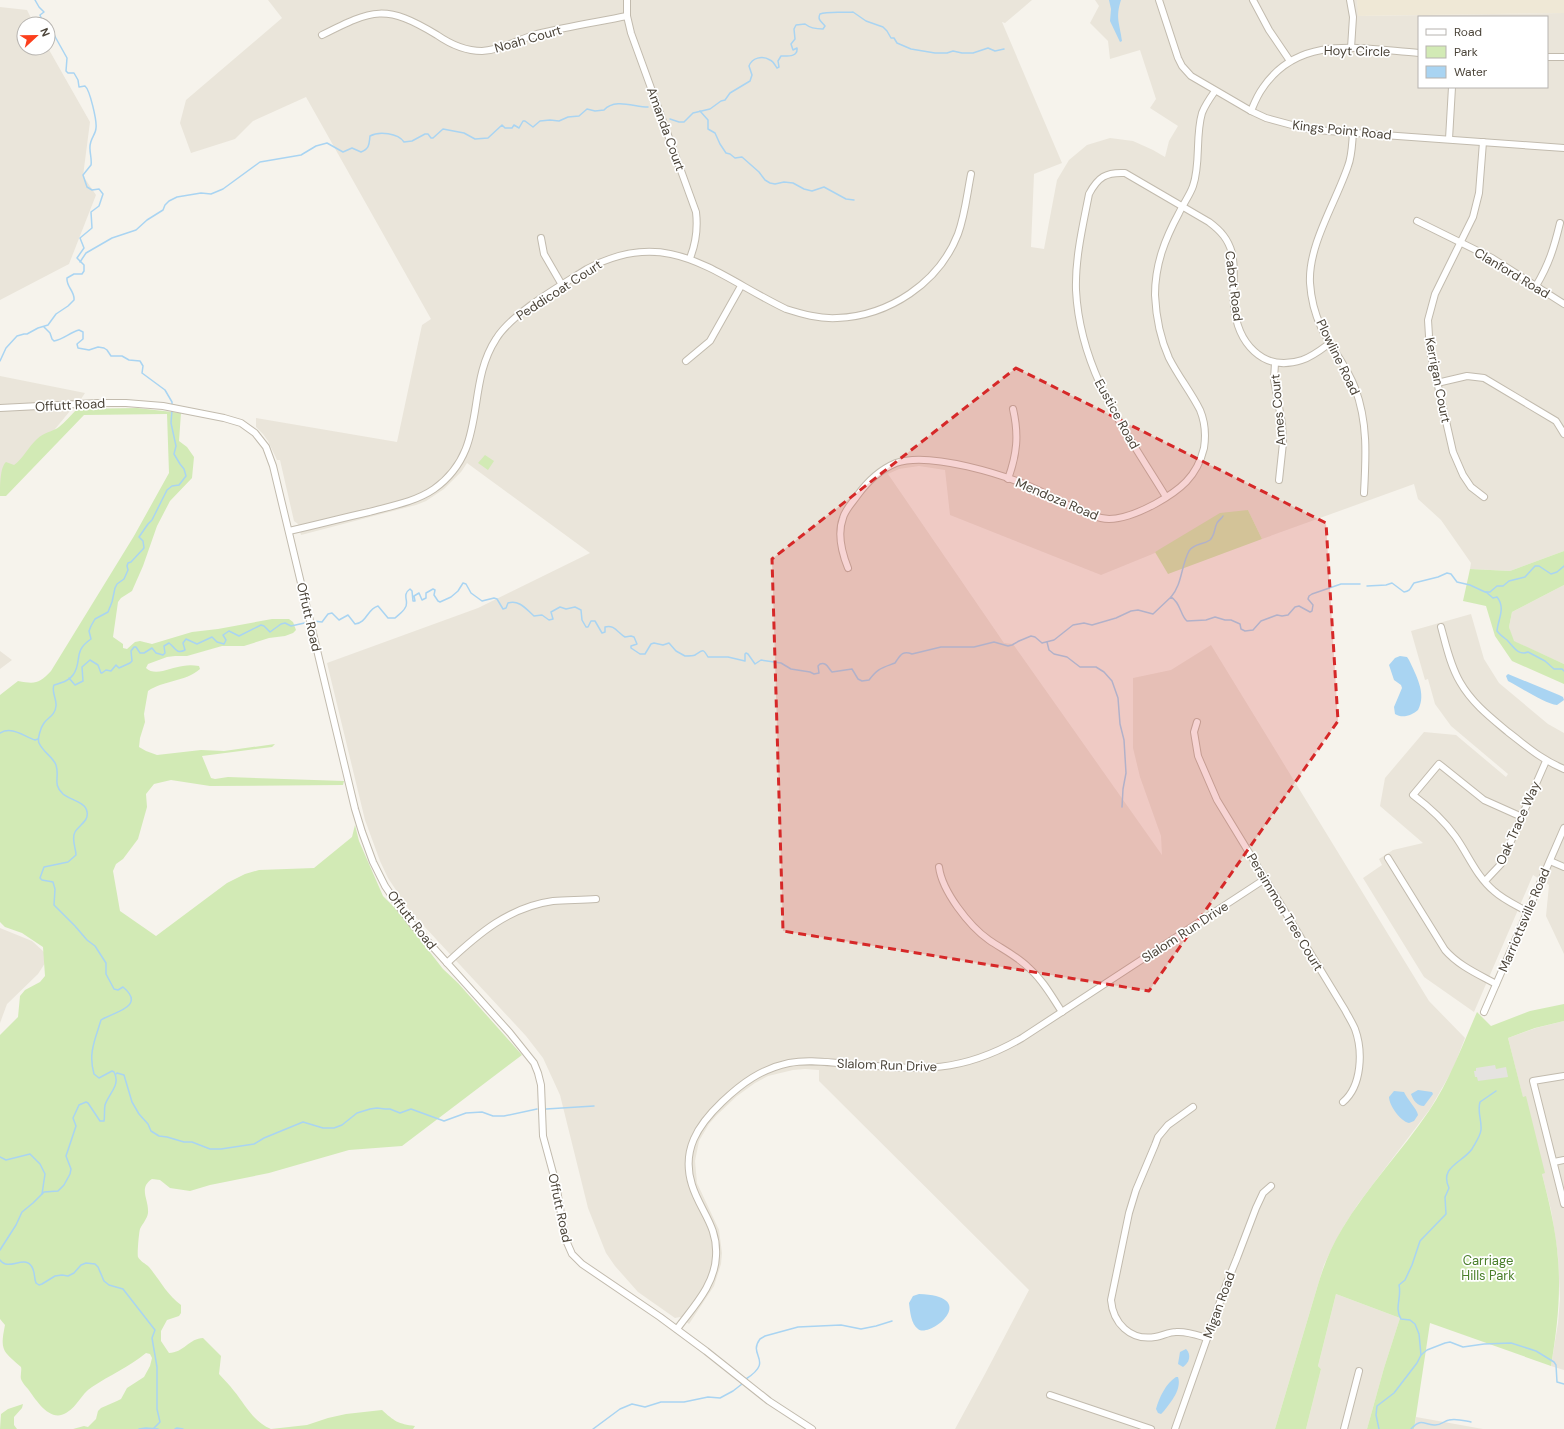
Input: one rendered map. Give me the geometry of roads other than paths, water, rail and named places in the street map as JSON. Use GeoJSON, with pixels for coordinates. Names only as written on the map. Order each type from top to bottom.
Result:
{"type":"FeatureCollection","features":[{"type":"Feature","properties":{"kind":"street","name":"Amanda Court"},"geometry":{"type":"LineString","coordinates":[[627,0],[627,16],[631,33],[696,212],[697,235],[695,246],[690,258]]}},
{"type":"Feature","properties":{"kind":"street","name":"Kings Point Road"},"geometry":{"type":"LineString","coordinates":[[1159,0],[1178,58],[1182,66],[1191,76],[1214,91],[1266,118],[1303,128],[1564,148]]}},
{"type":"Feature","properties":{"kind":"street"},"geometry":{"type":"LineString","coordinates":[[1253,0],[1266,24],[1290,61]]}},
{"type":"Feature","properties":{"kind":"street"},"geometry":{"type":"LineString","coordinates":[[1350,0],[1353,17],[1351,48]]}},
{"type":"Feature","properties":{"kind":"street","name":"Noah Court"},"geometry":{"type":"LineString","coordinates":[[322,35],[356,18],[374,13],[387,14],[400,16],[416,22],[455,45],[467,49],[483,51],[497,49],[536,35],[627,16]]}},
{"type":"Feature","properties":{"kind":"street","name":"Hoyt Circle"},"geometry":{"type":"LineString","coordinates":[[1251,111],[1266,82],[1290,61],[1315,50],[1336,47],[1418,53]]}},
{"type":"Feature","properties":{"kind":"street"},"geometry":{"type":"LineString","coordinates":[[1548,57],[1564,57]]}},
{"type":"Feature","properties":{"kind":"street"},"geometry":{"type":"LineString","coordinates":[[1449,139],[1452,88]]}},
{"type":"Feature","properties":{"kind":"street","name":"Mendoza Road"},"geometry":{"type":"LineString","coordinates":[[848,568],[842,553],[842,518],[872,477],[898,462],[919,459],[980,470],[1035,489],[1089,514],[1108,519],[1121,517],[1141,510],[1166,497],[1181,488],[1196,470],[1201,459],[1205,443],[1203,420],[1199,408],[1169,356],[1159,326],[1156,307],[1156,273],[1160,253],[1167,235],[1193,187],[1196,173],[1202,115],[1214,91]]}},
{"type":"Feature","properties":{"kind":"street","name":"Plowline Road"},"geometry":{"type":"LineString","coordinates":[[1353,133],[1349,165],[1315,246],[1311,264],[1310,282],[1312,297],[1321,327],[1356,388],[1364,418],[1366,451],[1364,493]]}},
{"type":"Feature","properties":{"kind":"street","name":"Kerrigan Court"},"geometry":{"type":"LineString","coordinates":[[1483,142],[1476,205],[1473,217],[1459,242],[1435,294],[1428,320],[1431,355],[1449,436],[1458,463],[1471,487],[1484,497]]}},
{"type":"Feature","properties":{"kind":"street","name":"Cabot Road"},"geometry":{"type":"LineString","coordinates":[[1082,231],[1089,194],[1094,185],[1098,181],[1113,173],[1125,173],[1209,222],[1225,236],[1232,254],[1234,306],[1240,330],[1246,342],[1258,356],[1275,363],[1292,363],[1304,360],[1330,343]]}},
{"type":"Feature","properties":{"kind":"street","name":"Peddicoat Court"},"geometry":{"type":"LineString","coordinates":[[289,531],[407,502],[428,492],[441,483],[457,466],[468,444],[472,430],[483,368],[488,353],[495,340],[514,318],[562,285],[598,263],[624,254],[651,252],[672,254],[690,258],[786,309],[819,317],[852,317],[867,314],[884,308],[911,293],[924,282],[943,261],[958,234],[971,174]]}},
{"type":"Feature","properties":{"kind":"street","name":"Clanford Road"},"geometry":{"type":"LineString","coordinates":[[1417,221],[1492,258],[1564,304]]}},
{"type":"Feature","properties":{"kind":"street"},"geometry":{"type":"LineString","coordinates":[[1536,286],[1548,266],[1554,249],[1560,223]]}},
{"type":"Feature","properties":{"kind":"street","name":"Eustice Road"},"geometry":{"type":"LineString","coordinates":[[1082,231],[1077,266],[1076,289],[1079,320],[1090,361],[1104,395],[1166,497]]}},
{"type":"Feature","properties":{"kind":"street"},"geometry":{"type":"LineString","coordinates":[[541,238],[544,254],[562,285]]}},
{"type":"Feature","properties":{"kind":"street"},"geometry":{"type":"LineString","coordinates":[[686,361],[710,341],[741,286]]}},
{"type":"Feature","properties":{"kind":"street","name":"Ames Court"},"geometry":{"type":"LineString","coordinates":[[1275,363],[1274,380],[1282,423],[1283,443],[1280,480]]}},
{"type":"Feature","properties":{"kind":"street"},"geometry":{"type":"LineString","coordinates":[[1437,383],[1467,376],[1484,378],[1552,418],[1562,429],[1564,434]]}},
{"type":"Feature","properties":{"kind":"street","name":"Offutt Road"},"geometry":{"type":"LineString","coordinates":[[0,408],[112,402],[147,404],[236,421],[251,429],[259,437],[266,447],[271,459],[355,809],[367,846],[382,879],[400,908],[523,1048],[536,1068],[541,1085],[543,1136],[556,1184],[565,1238],[569,1250],[582,1264],[677,1329],[769,1401],[812,1429]]}},
{"type":"Feature","properties":{"kind":"street"},"geometry":{"type":"LineString","coordinates":[[1008,479],[1014,461],[1016,446],[1017,432],[1013,409]]}},
{"type":"Feature","properties":{"kind":"street"},"geometry":{"type":"LineString","coordinates":[[1441,627],[1456,674],[1472,700],[1480,709],[1531,751],[1546,761],[1564,768]]}},
{"type":"Feature","properties":{"kind":"street","name":"Persimmon Tree Court"},"geometry":{"type":"LineString","coordinates":[[1197,722],[1194,732],[1195,742],[1198,756],[1210,787],[1345,1010],[1355,1030],[1358,1047],[1358,1068],[1353,1091],[1343,1102]]}},
{"type":"Feature","properties":{"kind":"street","name":"Oak Trace Way"},"geometry":{"type":"LineString","coordinates":[[1485,882],[1501,864],[1546,761]]}},
{"type":"Feature","properties":{"kind":"street"},"geometry":{"type":"LineString","coordinates":[[1522,817],[1484,800],[1439,764],[1413,795],[1447,825],[1485,882],[1506,900],[1528,912]]}},
{"type":"Feature","properties":{"kind":"street","name":"Marriottsville Road"},"geometry":{"type":"LineString","coordinates":[[1484,1012],[1564,828]]}},
{"type":"Feature","properties":{"kind":"street"},"geometry":{"type":"LineString","coordinates":[[1388,858],[1445,950],[1451,957],[1467,968],[1496,984]]}},
{"type":"Feature","properties":{"kind":"street"},"geometry":{"type":"LineString","coordinates":[[1550,861],[1564,867]]}},
{"type":"Feature","properties":{"kind":"street"},"geometry":{"type":"LineString","coordinates":[[939,867],[942,880],[964,914],[980,933],[1019,959],[1030,969],[1048,990],[1062,1012]]}},
{"type":"Feature","properties":{"kind":"street","name":"Slalom Run Drive"},"geometry":{"type":"LineString","coordinates":[[677,1329],[708,1285],[714,1272],[716,1257],[716,1242],[713,1228],[694,1192],[690,1178],[690,1149],[695,1135],[705,1119],[737,1088],[766,1070],[798,1062],[917,1069],[937,1068],[960,1064],[984,1057],[1005,1048],[1062,1012],[1265,879]]}},
{"type":"Feature","properties":{"kind":"street"},"geometry":{"type":"LineString","coordinates":[[447,963],[485,929],[495,922],[516,912],[553,902],[596,899]]}},
{"type":"Feature","properties":{"kind":"street"},"geometry":{"type":"LineString","coordinates":[[1564,1076],[1533,1081],[1564,1204]]}},
{"type":"Feature","properties":{"kind":"street"},"geometry":{"type":"LineString","coordinates":[[1193,1107],[1168,1125],[1158,1137],[1154,1145],[1136,1190],[1129,1213],[1111,1300],[1112,1312],[1119,1324],[1124,1330],[1136,1336],[1148,1338],[1175,1332],[1183,1332],[1207,1338]]}},
{"type":"Feature","properties":{"kind":"street"},"geometry":{"type":"LineString","coordinates":[[1554,1162],[1564,1160]]}},
{"type":"Feature","properties":{"kind":"street","name":"Migan Road"},"geometry":{"type":"LineString","coordinates":[[1175,1429],[1259,1199],[1271,1186]]}},
{"type":"Feature","properties":{"kind":"street"},"geometry":{"type":"LineString","coordinates":[[1344,1429],[1359,1371]]}},
{"type":"Feature","properties":{"kind":"street"},"geometry":{"type":"LineString","coordinates":[[1050,1395],[1151,1429]]}},
{"type":"Feature","properties":{"kind":"water"},"geometry":{"type":"Polygon","coordinates":[[[1109,0],[1121,0],[1118,12],[1118,21],[1122,41],[1120,42],[1110,21],[1111,9],[1109,0]]]}},
{"type":"Feature","properties":{"kind":"water"},"geometry":{"type":"Polygon","coordinates":[[[1400,656],[1407,657],[1409,660],[1420,685],[1421,691],[1418,710],[1410,715],[1404,716],[1395,714],[1394,707],[1402,688],[1401,685],[1394,680],[1389,665],[1395,658],[1400,656]]]}},
{"type":"Feature","properties":{"kind":"water"},"geometry":{"type":"Polygon","coordinates":[[[1508,674],[1559,695],[1563,697],[1564,700],[1557,705],[1546,702],[1508,681],[1506,676],[1508,674]]]}},
{"type":"Feature","properties":{"kind":"water"},"geometry":{"type":"Polygon","coordinates":[[[1418,1090],[1432,1092],[1433,1094],[1424,1106],[1419,1105],[1411,1094],[1418,1090]]]}},
{"type":"Feature","properties":{"kind":"water"},"geometry":{"type":"Polygon","coordinates":[[[1394,1091],[1404,1092],[1418,1115],[1414,1121],[1409,1123],[1406,1122],[1396,1112],[1389,1100],[1389,1097],[1394,1091]]]}},
{"type":"Feature","properties":{"kind":"water"},"geometry":{"type":"Polygon","coordinates":[[[919,1294],[938,1296],[947,1302],[950,1309],[947,1316],[932,1328],[924,1330],[918,1329],[912,1321],[909,1303],[913,1296],[919,1294]]]}},
{"type":"Feature","properties":{"kind":"water"},"geometry":{"type":"Polygon","coordinates":[[[1186,1349],[1189,1354],[1189,1359],[1183,1367],[1178,1364],[1180,1352],[1186,1349]]]}},
{"type":"Feature","properties":{"kind":"water"},"geometry":{"type":"Polygon","coordinates":[[[1178,1377],[1179,1382],[1175,1395],[1164,1411],[1161,1414],[1158,1413],[1156,1409],[1161,1396],[1169,1383],[1178,1377]]]}},
{"type":"Feature","properties":{"kind":"waterway"},"geometry":{"type":"LineString","coordinates":[[35,0],[44,12],[40,16]]}},
{"type":"Feature","properties":{"kind":"waterway"},"geometry":{"type":"LineString","coordinates":[[670,119],[684,122],[693,113],[710,109],[721,101],[725,100],[730,93],[750,81],[752,75],[749,66],[755,59],[767,58],[772,61],[777,68],[779,67],[778,61],[781,56],[792,55],[797,51],[797,48],[793,50],[791,44],[795,39],[794,29],[796,25],[805,24],[814,28],[823,29],[825,26],[819,18],[820,14],[823,13],[853,12],[866,21],[883,27],[891,38],[894,38],[897,43],[911,49],[935,53],[947,53],[953,51],[973,53],[988,48],[995,51],[1004,49]]}},
{"type":"Feature","properties":{"kind":"waterway"},"geometry":{"type":"LineString","coordinates":[[0,361],[6,348],[17,336],[27,334],[48,325],[56,314],[74,300],[67,278],[74,274],[82,274],[84,271],[84,265],[77,258],[84,248],[80,238],[92,228],[91,212],[99,206],[103,194],[99,189],[92,190],[87,187],[83,175],[91,165],[90,146],[96,128],[91,99],[85,86],[79,87],[78,80],[74,73],[68,73],[66,71],[67,58],[56,38]]}},
{"type":"Feature","properties":{"kind":"waterway"},"geometry":{"type":"LineString","coordinates":[[80,262],[86,253],[112,238],[136,230],[147,220],[163,210],[169,201],[177,197],[201,193],[211,194],[223,189],[260,162],[301,155],[316,146],[327,143],[343,152],[352,148],[361,152],[368,147],[370,136],[374,134],[383,133],[393,135],[404,142],[412,141],[425,134],[428,134],[431,138],[433,138],[443,129],[464,133],[475,139],[488,138],[502,125],[505,128],[512,128],[514,125],[519,128],[523,121],[525,121],[533,127],[540,121],[559,121],[568,117],[579,116],[587,109],[595,111],[604,110],[608,106],[614,104],[648,107]]}},
{"type":"Feature","properties":{"kind":"waterway"},"geometry":{"type":"LineString","coordinates":[[700,111],[708,120],[708,129],[715,133],[726,153],[735,158],[742,157],[759,172],[765,180],[770,183],[793,183],[804,189],[812,191],[824,187],[846,199],[854,200]]}},
{"type":"Feature","properties":{"kind":"waterway"},"geometry":{"type":"LineString","coordinates":[[44,327],[50,333],[54,341],[79,330],[83,332],[83,339],[77,344],[78,348],[89,350],[98,347],[104,348],[111,356],[122,356],[129,360],[140,361],[143,366],[142,373],[165,390],[172,402],[172,406]]}},
{"type":"Feature","properties":{"kind":"waterway"},"geometry":{"type":"LineString","coordinates":[[0,1250],[16,1225],[22,1212],[44,1192],[58,1191],[64,1185],[70,1174],[71,1169],[66,1156],[76,1126],[73,1118],[79,1105],[86,1102],[88,1103],[100,1121],[104,1121],[105,1105],[114,1089],[116,1081],[116,1077],[112,1071],[99,1078],[94,1074],[92,1066],[93,1047],[101,1020],[126,1008],[130,1004],[131,999],[123,987],[118,990],[114,989],[106,974],[106,963],[95,946],[87,940],[54,905],[55,889],[53,882],[42,880],[40,878],[44,867],[68,862],[76,855],[74,835],[87,818],[87,812],[84,806],[63,794],[58,787],[56,765],[53,759],[39,743],[39,739],[43,725],[53,714],[55,709],[56,703],[53,690],[54,685],[62,683],[73,675],[76,670],[80,652],[85,644],[91,639],[89,631],[91,626],[95,619],[108,612],[115,588],[117,584],[124,579],[128,570],[128,563],[131,562],[144,548],[143,541],[139,537],[152,520],[167,490],[172,486],[179,485],[186,476],[184,469],[174,454],[176,446],[171,423],[172,410]]}},
{"type":"Feature","properties":{"kind":"waterway"},"geometry":{"type":"LineString","coordinates":[[1171,597],[1177,587],[1189,551],[1196,545],[1210,540],[1213,536],[1217,523],[1223,516]]}},
{"type":"Feature","properties":{"kind":"waterway"},"geometry":{"type":"LineString","coordinates":[[1367,586],[1386,585],[1392,583],[1406,592],[1414,583],[1438,577],[1447,573],[1451,574],[1457,582],[1470,585],[1485,592],[1490,592],[1497,586],[1503,586],[1509,581],[1525,577],[1535,566],[1539,566],[1551,574],[1557,572],[1564,566]]}},
{"type":"Feature","properties":{"kind":"waterway"},"geometry":{"type":"LineString","coordinates":[[313,621],[322,622],[328,614],[332,613],[339,620],[348,615],[355,624],[365,619],[371,610],[378,606],[388,618],[395,618],[406,606],[406,594],[410,589],[412,591],[413,601],[415,601],[414,596],[419,593],[422,600],[426,598],[426,593],[433,589],[435,590],[434,595],[440,602],[451,597],[458,591],[463,583],[466,584],[471,593],[482,601],[494,598],[497,599],[503,609],[506,608],[508,603],[516,602],[534,616],[542,615],[549,620],[553,619],[551,612],[560,607],[566,609],[575,607],[581,610],[582,620],[586,627],[588,627],[591,621],[595,621],[602,633],[605,632],[605,627],[608,626],[616,629],[625,637],[634,637],[637,644],[631,646],[631,648],[640,654],[645,654],[651,644],[654,643],[663,645],[669,643],[676,651],[685,656],[694,655],[704,651],[708,657],[728,657],[745,661],[746,653],[755,664],[761,660],[781,663],[791,669],[814,674],[819,673],[818,666],[820,664],[826,665],[832,672],[852,669],[858,679],[862,681],[869,680],[883,667],[895,663],[904,653],[912,654],[941,647],[974,647],[994,642],[1008,646],[1031,636],[1035,637],[1042,643],[1054,640],[1073,625],[1084,623],[1092,625],[1116,618],[1131,611],[1138,610],[1153,614],[1171,597],[1177,602],[1183,616],[1187,621],[1206,620],[1215,617],[1231,620],[1240,624],[1241,629],[1245,631],[1253,630],[1261,621],[1277,615],[1288,615],[1295,607],[1299,606],[1310,612],[1312,611],[1313,605],[1308,599],[1312,594],[1341,584],[1360,584]]}},
{"type":"Feature","properties":{"kind":"waterway"},"geometry":{"type":"LineString","coordinates":[[1486,592],[1493,598],[1497,597],[1500,601],[1501,614],[1497,631],[1499,634],[1519,652],[1528,652],[1545,661],[1554,669],[1562,669],[1564,671]]}},
{"type":"Feature","properties":{"kind":"waterway"},"geometry":{"type":"LineString","coordinates":[[69,678],[75,685],[83,681],[82,667],[90,660],[98,665],[101,673],[106,670],[111,671],[116,665],[119,668],[130,663],[132,661],[131,651],[134,647],[136,647],[140,653],[144,653],[152,648],[156,653],[163,655],[165,653],[164,646],[169,643],[180,652],[185,650],[183,643],[186,639],[197,644],[212,637],[217,642],[224,644],[226,640],[223,635],[229,631],[239,636],[261,625],[270,632],[281,624],[285,623],[291,626],[309,622]]}},
{"type":"Feature","properties":{"kind":"waterway"},"geometry":{"type":"LineString","coordinates":[[1047,642],[1049,650],[1054,654],[1067,657],[1080,667],[1096,667],[1104,672],[1112,681],[1118,698],[1120,724],[1124,740],[1126,773],[1122,807]]}},
{"type":"Feature","properties":{"kind":"waterway"},"geometry":{"type":"LineString","coordinates":[[0,733],[4,731],[13,731],[35,740],[38,739]]}},
{"type":"Feature","properties":{"kind":"waterway"},"geometry":{"type":"LineString","coordinates":[[116,1074],[124,1075],[132,1102],[139,1114],[148,1124],[151,1131],[159,1136],[184,1142],[192,1142],[210,1149],[221,1149],[254,1144],[264,1138],[303,1122],[323,1128],[334,1128],[342,1125],[357,1113],[377,1108],[390,1109],[400,1113],[411,1109],[444,1121],[466,1113],[482,1112],[493,1116],[504,1116],[537,1109]]}},
{"type":"Feature","properties":{"kind":"waterway"},"geometry":{"type":"LineString","coordinates":[[1379,1429],[1376,1415],[1377,1406],[1394,1393],[1417,1363],[1421,1355],[1419,1334],[1415,1324],[1410,1320],[1401,1319],[1399,1315],[1399,1285],[1405,1280],[1420,1241],[1446,1214],[1445,1197],[1449,1188],[1447,1181],[1449,1170],[1468,1154],[1479,1138],[1481,1130],[1479,1109],[1480,1102],[1496,1091]]}},
{"type":"Feature","properties":{"kind":"waterway"},"geometry":{"type":"LineString","coordinates":[[546,1109],[594,1106]]}},
{"type":"Feature","properties":{"kind":"waterway"},"geometry":{"type":"LineString","coordinates":[[0,1157],[6,1160],[30,1154],[40,1164],[45,1174],[42,1194]]}},
{"type":"Feature","properties":{"kind":"waterway"},"geometry":{"type":"LineString","coordinates":[[0,1260],[8,1264],[21,1262],[29,1263],[33,1269],[36,1283],[39,1285],[55,1276],[68,1276],[74,1273],[81,1265],[86,1263],[95,1264],[98,1267],[104,1281],[109,1285],[123,1289],[155,1330],[152,1338],[157,1367],[157,1409],[160,1422],[154,1428]]}},
{"type":"Feature","properties":{"kind":"waterway"},"geometry":{"type":"LineString","coordinates":[[746,1379],[759,1367],[760,1362],[756,1350],[760,1339],[765,1336],[798,1327],[841,1325],[861,1329],[892,1321]]}},
{"type":"Feature","properties":{"kind":"waterway"},"geometry":{"type":"LineString","coordinates":[[1421,1355],[1427,1350],[1450,1342],[1463,1347],[1484,1344],[1511,1343],[1536,1351],[1554,1362],[1556,1365],[1557,1382],[1564,1384]]}},
{"type":"Feature","properties":{"kind":"waterway"},"geometry":{"type":"LineString","coordinates":[[593,1429],[620,1409],[632,1404],[645,1407],[661,1402],[684,1402],[708,1397],[720,1398],[742,1384]]}},
{"type":"Feature","properties":{"kind":"waterway"},"geometry":{"type":"LineString","coordinates":[[1411,1429],[1422,1422],[1436,1425],[1452,1419],[1471,1422]]}},
{"type":"Feature","properties":{"kind":"waterway"},"geometry":{"type":"LineString","coordinates":[[139,1429],[158,1429]]}},
{"type":"Feature","properties":{"kind":"waterway"},"geometry":{"type":"LineString","coordinates":[[175,1429],[183,1429]]}},
{"type":"Feature","properties":{"kind":"park label","name":"Carriage Hills Park"},"geometry":{"type":"Point","coordinates":[1488,1268]}}]}
